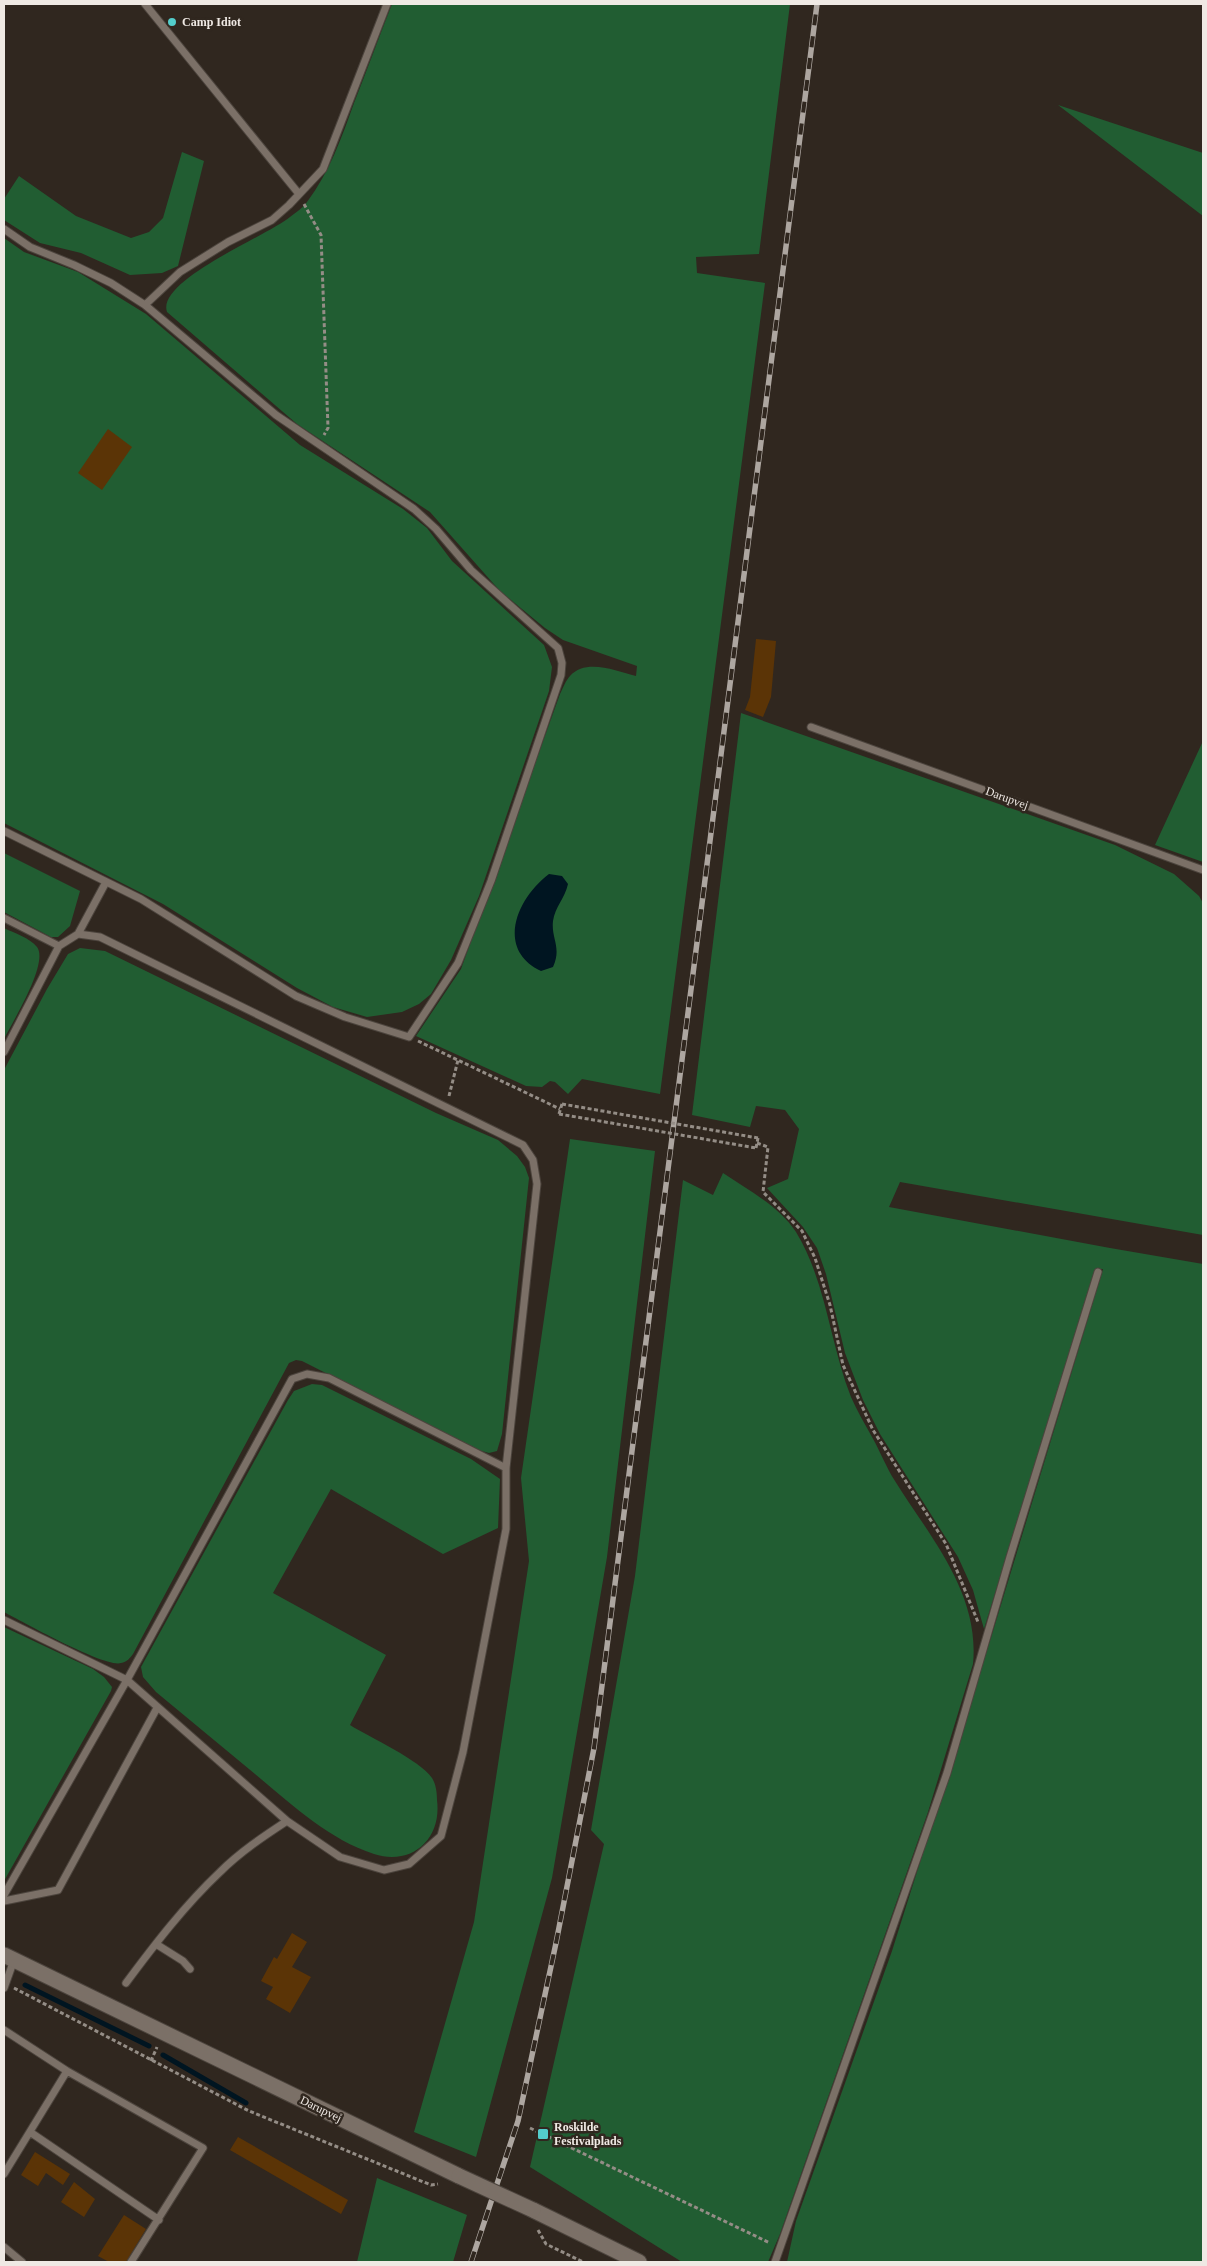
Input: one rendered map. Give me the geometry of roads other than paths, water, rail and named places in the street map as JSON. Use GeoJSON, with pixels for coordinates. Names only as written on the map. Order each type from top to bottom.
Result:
{"type":"FeatureCollection","features":[{"type":"Feature","properties":{"kind":"street","name":"Darupvej"},"geometry":{"type":"LineString","coordinates":[[9,1958],[638,2262]]}},
{"type":"Feature","properties":{"kind":"lane"},"geometry":{"type":"LineString","coordinates":[[145,4],[299,194]]}},
{"type":"Feature","properties":{"kind":"lane"},"geometry":{"type":"LineString","coordinates":[[145,304],[180,272],[228,242],[272,220],[322,169],[387,4]]}},
{"type":"Feature","properties":{"kind":"lane"},"geometry":{"type":"LineString","coordinates":[[4,229],[30,247],[104,279],[145,304],[276,415],[414,509],[472,570],[558,648],[562,662],[561,675],[491,881],[462,954],[458,963],[409,1036],[345,1017],[296,996],[141,899],[4,831]]}},
{"type":"Feature","properties":{"kind":"lane","name":"Darupvej"},"geometry":{"type":"LineString","coordinates":[[810,727],[1203,870]]}},
{"type":"Feature","properties":{"kind":"lane"},"geometry":{"type":"LineString","coordinates":[[4,1052],[59,946],[78,934],[106,882]]}},
{"type":"Feature","properties":{"kind":"lane"},"geometry":{"type":"LineString","coordinates":[[4,918],[59,946]]}},
{"type":"Feature","properties":{"kind":"lane"},"geometry":{"type":"LineString","coordinates":[[4,1620],[127,1680],[287,1821],[340,1857],[384,1870],[408,1864],[441,1836],[463,1752],[506,1529],[506,1468],[536,1184],[533,1160],[523,1145],[100,938],[78,934]]}},
{"type":"Feature","properties":{"kind":"lane"},"geometry":{"type":"LineString","coordinates":[[775,2262],[947,1774],[1098,1272]]}},
{"type":"Feature","properties":{"kind":"lane"},"geometry":{"type":"LineString","coordinates":[[4,1895],[127,1680],[292,1379],[307,1374],[329,1378],[506,1468]]}},
{"type":"Feature","properties":{"kind":"lane"},"geometry":{"type":"LineString","coordinates":[[4,1902],[58,1890],[157,1708]]}},
{"type":"Feature","properties":{"kind":"lane"},"geometry":{"type":"LineString","coordinates":[[126,1983],[156,1944],[220,1871],[260,1839],[287,1821]]}},
{"type":"Feature","properties":{"kind":"lane"},"geometry":{"type":"LineString","coordinates":[[156,1944],[183,1960],[190,1969]]}},
{"type":"Feature","properties":{"kind":"lane"},"geometry":{"type":"LineString","coordinates":[[5,1986],[9,1958]]}},
{"type":"Feature","properties":{"kind":"lane"},"geometry":{"type":"LineString","coordinates":[[4,2030],[67,2070],[203,2148],[131,2262]]}},
{"type":"Feature","properties":{"kind":"lane"},"geometry":{"type":"LineString","coordinates":[[4,2174],[67,2070]]}},
{"type":"Feature","properties":{"kind":"lane"},"geometry":{"type":"LineString","coordinates":[[30,2132],[159,2220]]}},
{"type":"Feature","properties":{"kind":"lane"},"geometry":{"type":"LineString","coordinates":[[4,2247],[22,2262]]}},
{"type":"Feature","properties":{"kind":"water"},"geometry":{"type":"Polygon","coordinates":[[[549,874],[562,876],[568,884],[553,921],[556,960],[553,967],[541,971],[527,962],[518,950],[515,937],[516,923],[520,909],[528,896],[549,874]]]}},
{"type":"Feature","properties":{"kind":"waterway"},"geometry":{"type":"LineString","coordinates":[[25,1985],[149,2046]]}},
{"type":"Feature","properties":{"kind":"waterway"},"geometry":{"type":"LineString","coordinates":[[163,2055],[246,2103]]}},
{"type":"Feature","properties":{"kind":"railway"},"geometry":{"type":"LineString","coordinates":[[471,2262],[518,2121],[556,1943],[594,1748],[817,4]]}},
{"type":"Feature","properties":{"kind":"place","name":"Camp Idiot"},"geometry":{"type":"Point","coordinates":[172,22]}},
{"type":"Feature","properties":{"kind":"place","name":"Roskilde Festivalplads"},"geometry":{"type":"Point","coordinates":[543,2134]}}]}
